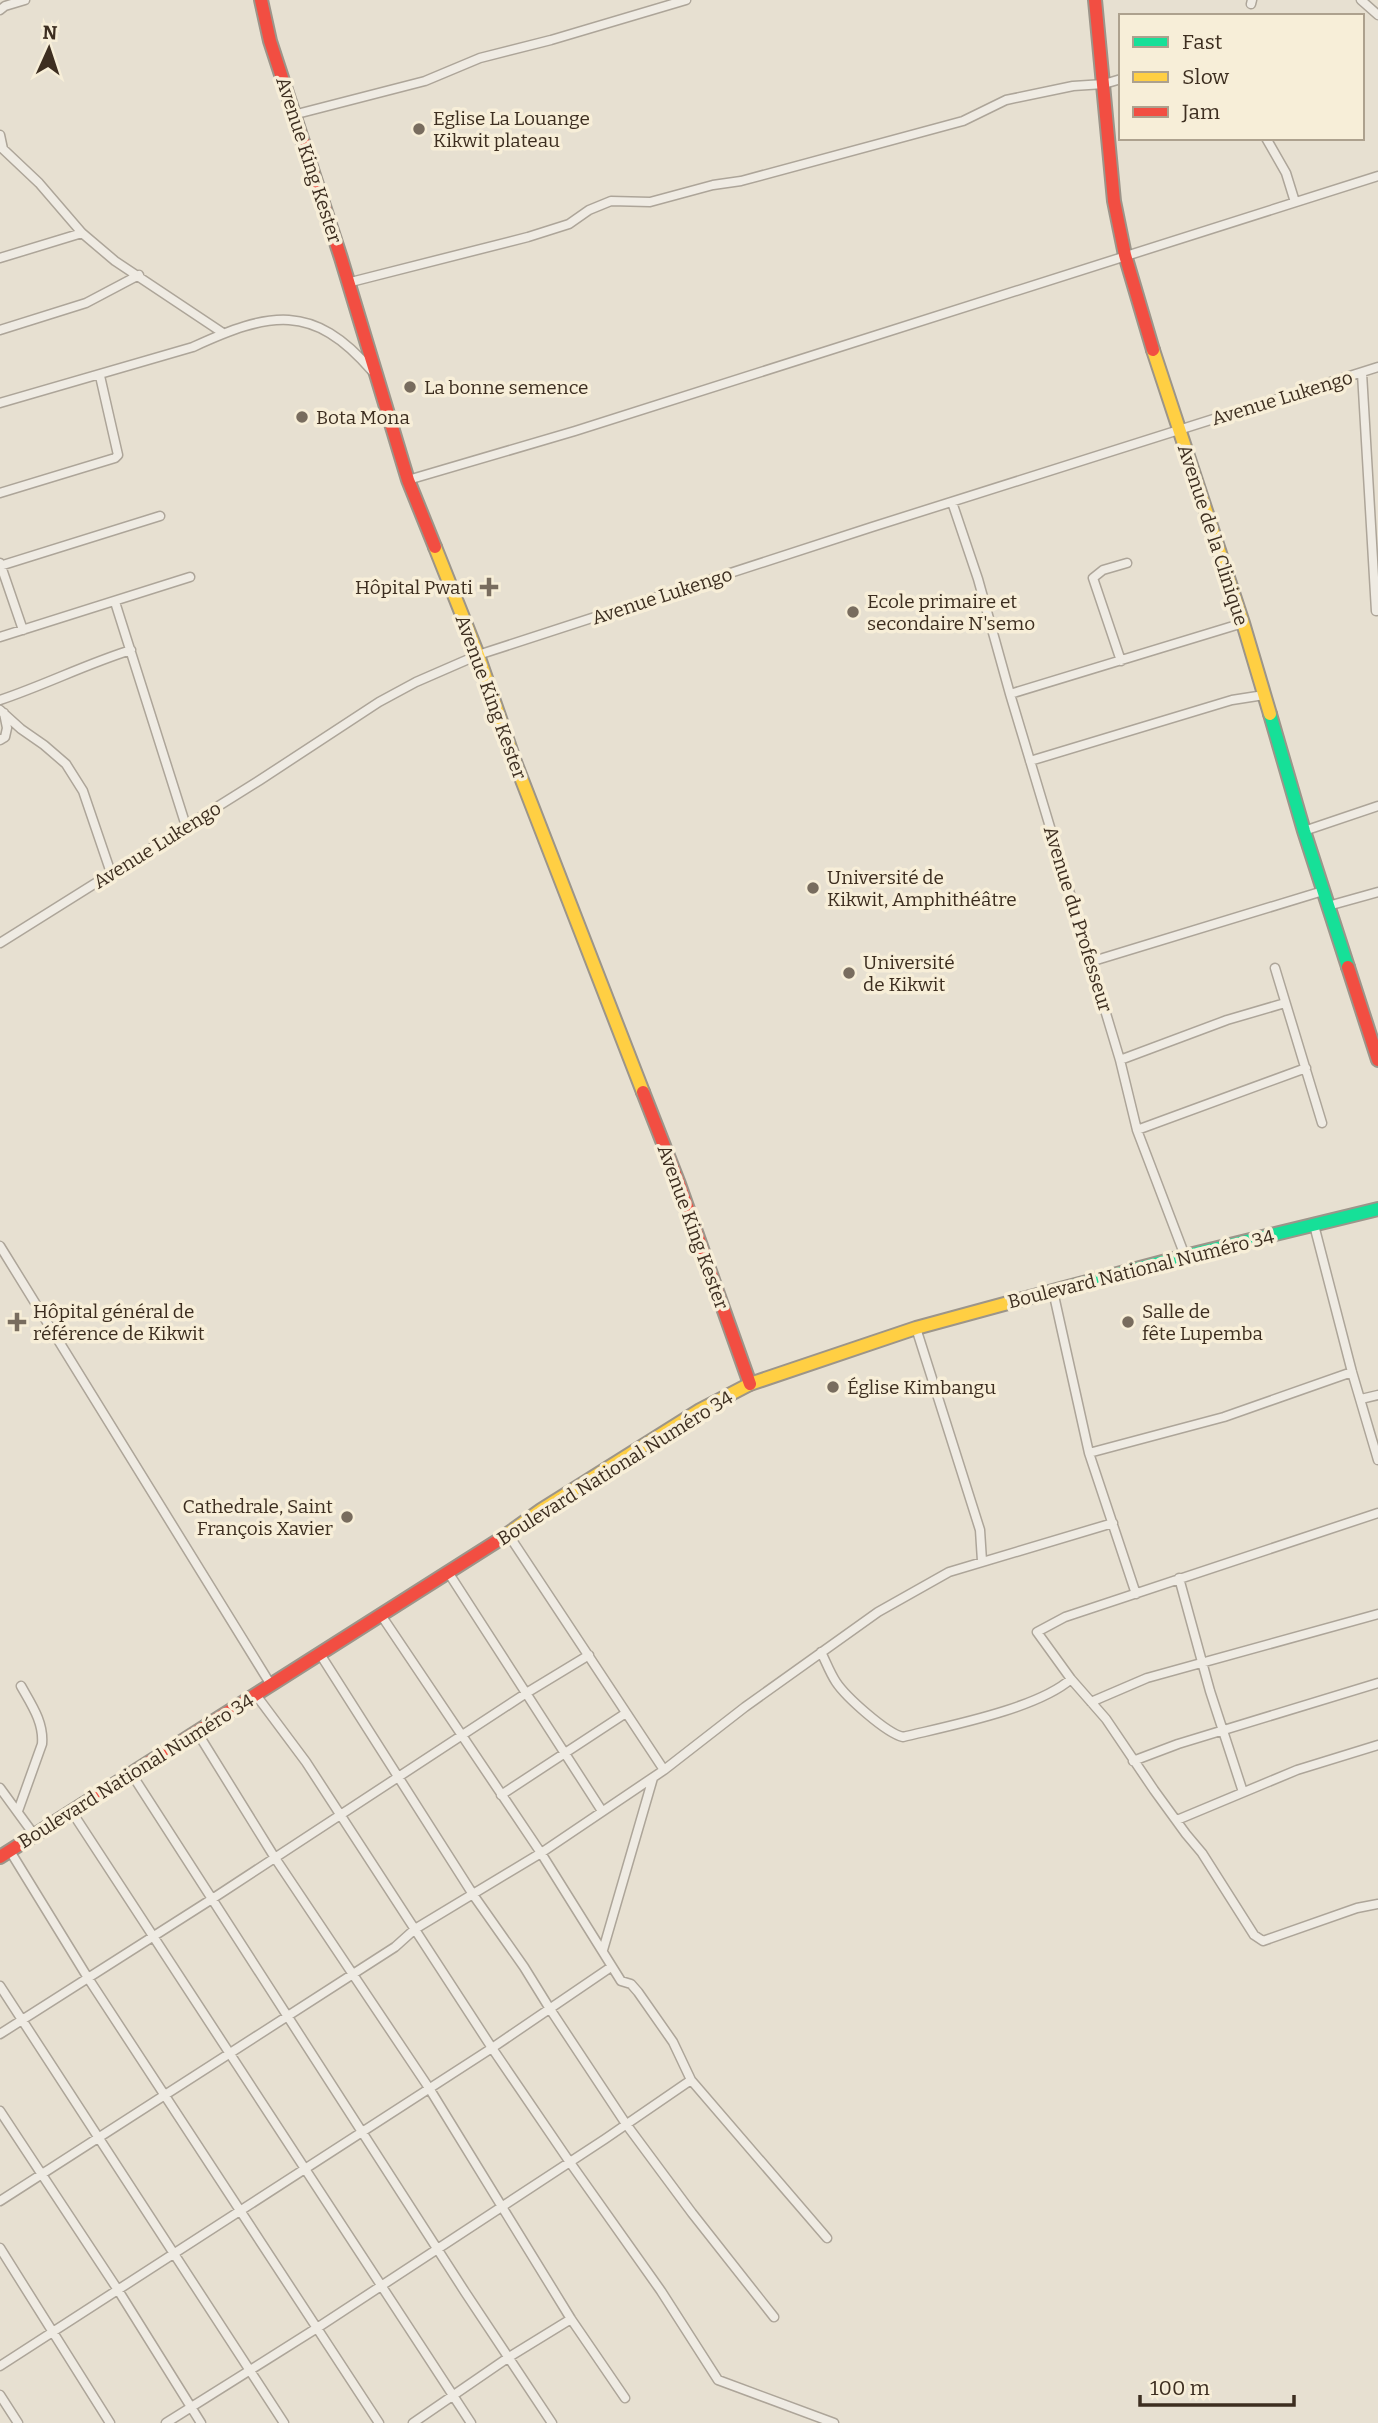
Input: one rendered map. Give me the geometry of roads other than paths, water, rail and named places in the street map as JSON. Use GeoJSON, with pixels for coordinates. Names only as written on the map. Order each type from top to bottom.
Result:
{"type":"FeatureCollection","features":[{"type":"Feature","properties":{"kind":"street"},"geometry":{"type":"LineString","coordinates":[[3,5],[25,0]]}},
{"type":"Feature","properties":{"kind":"street","name":"Avenue King Kester"},"geometry":{"type":"LineString","coordinates":[[261,0],[270,41],[341,258],[408,480],[478,655],[515,762],[679,1184],[750,1384]]}},
{"type":"Feature","properties":{"kind":"street"},"geometry":{"type":"LineString","coordinates":[[293,115],[425,81],[480,58],[686,0]]}},
{"type":"Feature","properties":{"kind":"street","name":"Avenue de la Clinique"},"geometry":{"type":"LineString","coordinates":[[1095,0],[1114,201],[1125,255],[1243,623],[1304,831],[1378,1060]]}},
{"type":"Feature","properties":{"kind":"street"},"geometry":{"type":"LineString","coordinates":[[1361,0],[1378,15]]}},
{"type":"Feature","properties":{"kind":"street"},"geometry":{"type":"LineString","coordinates":[[347,283],[528,237],[569,223],[589,210],[611,201],[650,202],[713,185],[741,181],[962,121],[1006,100],[1119,80]]}},
{"type":"Feature","properties":{"kind":"street"},"geometry":{"type":"LineString","coordinates":[[0,135],[3,149],[39,183],[82,233],[115,261],[223,333]]}},
{"type":"Feature","properties":{"kind":"street"},"geometry":{"type":"LineString","coordinates":[[1267,140],[1286,173],[1294,202]]}},
{"type":"Feature","properties":{"kind":"street"},"geometry":{"type":"LineString","coordinates":[[408,480],[588,427],[1378,176]]}},
{"type":"Feature","properties":{"kind":"street"},"geometry":{"type":"LineString","coordinates":[[0,258],[82,233]]}},
{"type":"Feature","properties":{"kind":"street"},"geometry":{"type":"LineString","coordinates":[[0,330],[86,303],[139,275]]}},
{"type":"Feature","properties":{"kind":"street"},"geometry":{"type":"LineString","coordinates":[[0,403],[100,376],[266,320],[284,319],[327,330],[352,348],[375,375]]}},
{"type":"Feature","properties":{"kind":"street","name":"Avenue Lukengo"},"geometry":{"type":"LineString","coordinates":[[0,943],[379,702],[416,682],[478,655],[1378,367]]}},
{"type":"Feature","properties":{"kind":"street"},"geometry":{"type":"LineString","coordinates":[[1362,373],[1376,611]]}},
{"type":"Feature","properties":{"kind":"street"},"geometry":{"type":"LineString","coordinates":[[0,493],[118,455],[100,376]]}},
{"type":"Feature","properties":{"kind":"street","name":"Avenue du Professeur"},"geometry":{"type":"LineString","coordinates":[[952,502],[978,579],[1120,1060],[1137,1130],[1185,1256]]}},
{"type":"Feature","properties":{"kind":"street"},"geometry":{"type":"LineString","coordinates":[[23,630],[0,565],[160,516]]}},
{"type":"Feature","properties":{"kind":"street"},"geometry":{"type":"LineString","coordinates":[[1121,661],[1093,578],[1103,570],[1127,563]]}},
{"type":"Feature","properties":{"kind":"street"},"geometry":{"type":"LineString","coordinates":[[0,637],[190,576]]}},
{"type":"Feature","properties":{"kind":"street"},"geometry":{"type":"LineString","coordinates":[[115,602],[186,826]]}},
{"type":"Feature","properties":{"kind":"street"},"geometry":{"type":"LineString","coordinates":[[1010,694],[1243,623]]}},
{"type":"Feature","properties":{"kind":"street"},"geometry":{"type":"LineString","coordinates":[[0,700],[38,687],[97,660],[131,650]]}},
{"type":"Feature","properties":{"kind":"street"},"geometry":{"type":"LineString","coordinates":[[1030,761],[1232,700],[1264,695]]}},
{"type":"Feature","properties":{"kind":"street"},"geometry":{"type":"LineString","coordinates":[[0,740],[5,737],[8,728],[2,712]]}},
{"type":"Feature","properties":{"kind":"street"},"geometry":{"type":"LineString","coordinates":[[2,712],[66,764],[83,791],[111,873]]}},
{"type":"Feature","properties":{"kind":"street"},"geometry":{"type":"LineString","coordinates":[[1304,831],[1378,806]]}},
{"type":"Feature","properties":{"kind":"street"},"geometry":{"type":"LineString","coordinates":[[1090,962],[1323,891]]}},
{"type":"Feature","properties":{"kind":"street"},"geometry":{"type":"LineString","coordinates":[[1328,906],[1378,892]]}},
{"type":"Feature","properties":{"kind":"street"},"geometry":{"type":"LineString","coordinates":[[1275,968],[1322,1123]]}},
{"type":"Feature","properties":{"kind":"street"},"geometry":{"type":"LineString","coordinates":[[1120,1060],[1227,1020],[1285,1003]]}},
{"type":"Feature","properties":{"kind":"street"},"geometry":{"type":"LineString","coordinates":[[1137,1130],[1306,1068]]}},
{"type":"Feature","properties":{"kind":"street","name":"Boulevard National Numéro 34"},"geometry":{"type":"LineString","coordinates":[[5,1854],[508,1534],[541,1510],[700,1410],[750,1384],[916,1328],[1185,1256],[1378,1209]]}},
{"type":"Feature","properties":{"kind":"street"},"geometry":{"type":"LineString","coordinates":[[1314,1225],[1378,1461]]}},
{"type":"Feature","properties":{"kind":"street"},"geometry":{"type":"LineString","coordinates":[[0,1246],[271,1685]]}},
{"type":"Feature","properties":{"kind":"street"},"geometry":{"type":"LineString","coordinates":[[1054,1291],[1088,1453],[1136,1594]]}},
{"type":"Feature","properties":{"kind":"street"},"geometry":{"type":"LineString","coordinates":[[916,1328],[980,1530],[982,1561]]}},
{"type":"Feature","properties":{"kind":"street"},"geometry":{"type":"LineString","coordinates":[[1088,1453],[1224,1416],[1352,1372]]}},
{"type":"Feature","properties":{"kind":"street"},"geometry":{"type":"LineString","coordinates":[[1360,1399],[1378,1395]]}},
{"type":"Feature","properties":{"kind":"street"},"geometry":{"type":"LineString","coordinates":[[1378,1513],[1179,1577],[1065,1617],[1037,1632],[1071,1679],[1107,1719],[1133,1761],[1202,1853],[1254,1935],[1263,1941],[1357,1908],[1378,1904]]}},
{"type":"Feature","properties":{"kind":"street"},"geometry":{"type":"LineString","coordinates":[[0,2201],[395,1947],[415,1929],[474,1896],[541,1853],[664,1770],[744,1707],[878,1612],[949,1572],[1114,1523]]}},
{"type":"Feature","properties":{"kind":"street"},"geometry":{"type":"LineString","coordinates":[[508,1534],[664,1770]]}},
{"type":"Feature","properties":{"kind":"street"},"geometry":{"type":"LineString","coordinates":[[448,1572],[603,1811]]}},
{"type":"Feature","properties":{"kind":"street"},"geometry":{"type":"LineString","coordinates":[[1179,1577],[1202,1664],[1243,1792]]}},
{"type":"Feature","properties":{"kind":"street"},"geometry":{"type":"LineString","coordinates":[[1091,1702],[1147,1678],[1378,1614]]}},
{"type":"Feature","properties":{"kind":"street"},"geometry":{"type":"LineString","coordinates":[[381,1615],[541,1853],[621,1981],[631,1984],[638,1992],[673,2042],[691,2080],[827,2238]]}},
{"type":"Feature","properties":{"kind":"street"},"geometry":{"type":"LineString","coordinates":[[821,1652],[843,1690],[880,1726],[903,1737],[958,1724],[1038,1699],[1071,1679]]}},
{"type":"Feature","properties":{"kind":"street"},"geometry":{"type":"LineString","coordinates":[[320,1654],[474,1896],[524,1967],[626,2124],[774,2317]]}},
{"type":"Feature","properties":{"kind":"street"},"geometry":{"type":"LineString","coordinates":[[0,2034],[528,1692],[589,1656]]}},
{"type":"Feature","properties":{"kind":"street"},"geometry":{"type":"LineString","coordinates":[[1133,1761],[1178,1744],[1378,1682]]}},
{"type":"Feature","properties":{"kind":"street"},"geometry":{"type":"LineString","coordinates":[[18,1811],[42,1744],[43,1733],[38,1717],[21,1686]]}},
{"type":"Feature","properties":{"kind":"street"},"geometry":{"type":"LineString","coordinates":[[256,1695],[341,1815],[492,2048],[661,2291],[718,2380],[834,2423]]}},
{"type":"Feature","properties":{"kind":"street"},"geometry":{"type":"LineString","coordinates":[[501,1795],[626,1713]]}},
{"type":"Feature","properties":{"kind":"street"},"geometry":{"type":"LineString","coordinates":[[197,1732],[275,1858],[429,2088],[571,2319],[625,2398]]}},
{"type":"Feature","properties":{"kind":"street"},"geometry":{"type":"LineString","coordinates":[[1177,1820],[1297,1770],[1378,1745]]}},
{"type":"Feature","properties":{"kind":"street"},"geometry":{"type":"LineString","coordinates":[[131,1773],[552,2423]]}},
{"type":"Feature","properties":{"kind":"street"},"geometry":{"type":"LineString","coordinates":[[603,1950],[653,1777]]}},
{"type":"Feature","properties":{"kind":"street"},"geometry":{"type":"LineString","coordinates":[[0,1788],[34,1836]]}},
{"type":"Feature","properties":{"kind":"street"},"geometry":{"type":"LineString","coordinates":[[72,1812],[471,2423]]}},
{"type":"Feature","properties":{"kind":"street"},"geometry":{"type":"LineString","coordinates":[[5,1854],[379,2423]]}},
{"type":"Feature","properties":{"kind":"street"},"geometry":{"type":"LineString","coordinates":[[0,2366],[55,2333],[492,2048],[611,1966]]}},
{"type":"Feature","properties":{"kind":"street"},"geometry":{"type":"LineString","coordinates":[[0,1986],[284,2423]]}},
{"type":"Feature","properties":{"kind":"street"},"geometry":{"type":"LineString","coordinates":[[166,2423],[317,2328],[691,2080]]}},
{"type":"Feature","properties":{"kind":"street"},"geometry":{"type":"LineString","coordinates":[[0,2111],[118,2290],[201,2423]]}},
{"type":"Feature","properties":{"kind":"street"},"geometry":{"type":"LineString","coordinates":[[0,2248],[110,2423]]}},
{"type":"Feature","properties":{"kind":"street"},"geometry":{"type":"LineString","coordinates":[[412,2423],[509,2357],[571,2319]]}},
{"type":"Feature","properties":{"kind":"street"},"geometry":{"type":"LineString","coordinates":[[0,2395],[18,2423]]}},
{"type":"Feature","properties":{"kind":"place","name":"Eglise La Louange Kikwit plateau"},"geometry":{"type":"Point","coordinates":[419,129]}},
{"type":"Feature","properties":{"kind":"place","name":"La bonne semence"},"geometry":{"type":"Point","coordinates":[410,387]}},
{"type":"Feature","properties":{"kind":"place","name":"Bota Mona"},"geometry":{"type":"Point","coordinates":[302,417]}},
{"type":"Feature","properties":{"kind":"place","name":"Hôpital Pwati"},"geometry":{"type":"Point","coordinates":[489,587]}},
{"type":"Feature","properties":{"kind":"place","name":"Ecole primaire et secondaire N'semo"},"geometry":{"type":"Point","coordinates":[853,612]}},
{"type":"Feature","properties":{"kind":"place","name":"Université de Kikwit, Amphithéâtre"},"geometry":{"type":"Point","coordinates":[813,888]}},
{"type":"Feature","properties":{"kind":"place","name":"Université de Kikwit"},"geometry":{"type":"Point","coordinates":[849,973]}},
{"type":"Feature","properties":{"kind":"place","name":"Hôpital général de référence de Kikwit"},"geometry":{"type":"Point","coordinates":[17,1322]}},
{"type":"Feature","properties":{"kind":"place","name":"Salle de fête Lupemba"},"geometry":{"type":"Point","coordinates":[1128,1322]}},
{"type":"Feature","properties":{"kind":"place","name":"Église Kimbangu"},"geometry":{"type":"Point","coordinates":[833,1387]}},
{"type":"Feature","properties":{"kind":"place","name":"Cathedrale, Saint François Xavier"},"geometry":{"type":"Point","coordinates":[347,1517]}}]}
